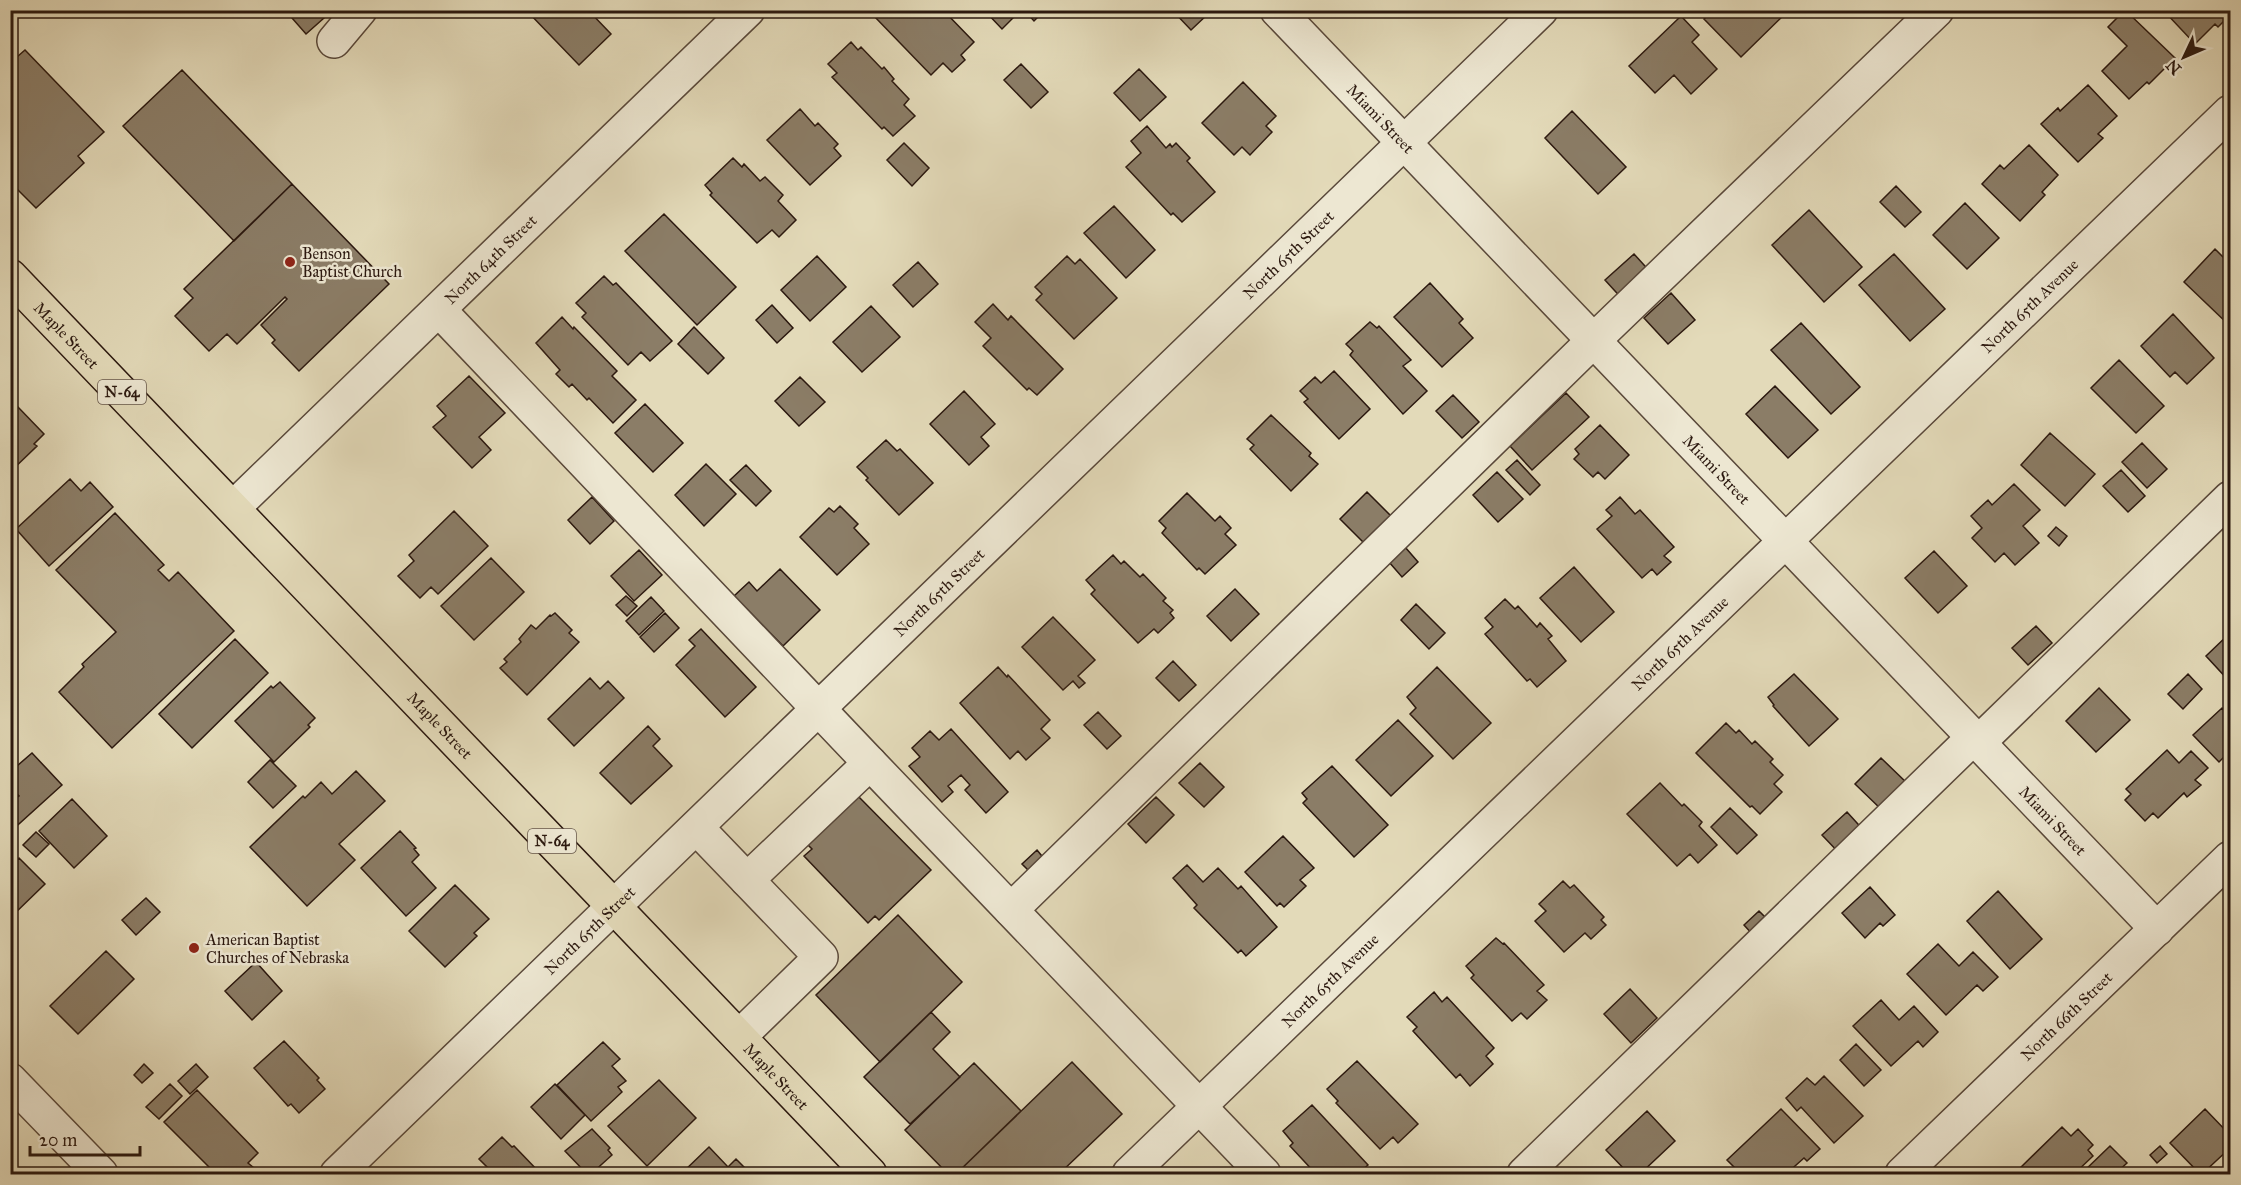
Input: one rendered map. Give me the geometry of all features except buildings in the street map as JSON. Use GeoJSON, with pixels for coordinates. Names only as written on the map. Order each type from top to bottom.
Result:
{"type":"FeatureCollection","features":[{"type":"Feature","properties":{"kind":"main road","name":"Maple Street"},"geometry":{"type":"LineString","coordinates":[[10,276],[870,1174]]}},
{"type":"Feature","properties":{"kind":"street"},"geometry":{"type":"LineString","coordinates":[[334,41],[360,10]]}},
{"type":"Feature","properties":{"kind":"street","name":"North 64th Street"},"geometry":{"type":"LineString","coordinates":[[233,508],[748,10]]}},
{"type":"Feature","properties":{"kind":"street","name":"Miami Street"},"geometry":{"type":"LineString","coordinates":[[1277,10],[2157,929]]}},
{"type":"Feature","properties":{"kind":"street","name":"North 65th Street"},"geometry":{"type":"LineString","coordinates":[[336,1174],[697,828],[1541,10]]}},
{"type":"Feature","properties":{"kind":"street"},"geometry":{"type":"LineString","coordinates":[[1011,910],[1593,341],[1937,10]]}},
{"type":"Feature","properties":{"kind":"street","name":"North 65th Avenue"},"geometry":{"type":"LineString","coordinates":[[1129,1174],[2230,112]]}},
{"type":"Feature","properties":{"kind":"street"},"geometry":{"type":"LineString","coordinates":[[439,310],[1264,1174]]}},
{"type":"Feature","properties":{"kind":"street"},"geometry":{"type":"LineString","coordinates":[[1524,1174],[2230,498]]}},
{"type":"Feature","properties":{"kind":"street"},"geometry":{"type":"LineString","coordinates":[[747,880],[870,763]]}},
{"type":"Feature","properties":{"kind":"street"},"geometry":{"type":"LineString","coordinates":[[697,828],[821,957],[739,1038]]}},
{"type":"Feature","properties":{"kind":"street","name":"North 66th Street"},"geometry":{"type":"LineString","coordinates":[[1903,1174],[2230,858]]}},
{"type":"Feature","properties":{"kind":"street"},"geometry":{"type":"LineString","coordinates":[[10,1080],[101,1174]]}},
{"type":"Feature","properties":{"kind":"place","name":"Benson Baptist Church"},"geometry":{"type":"Point","coordinates":[290,262]}},
{"type":"Feature","properties":{"kind":"place","name":"American Baptist Churches of Nebraska"},"geometry":{"type":"Point","coordinates":[194,948]}}]}
